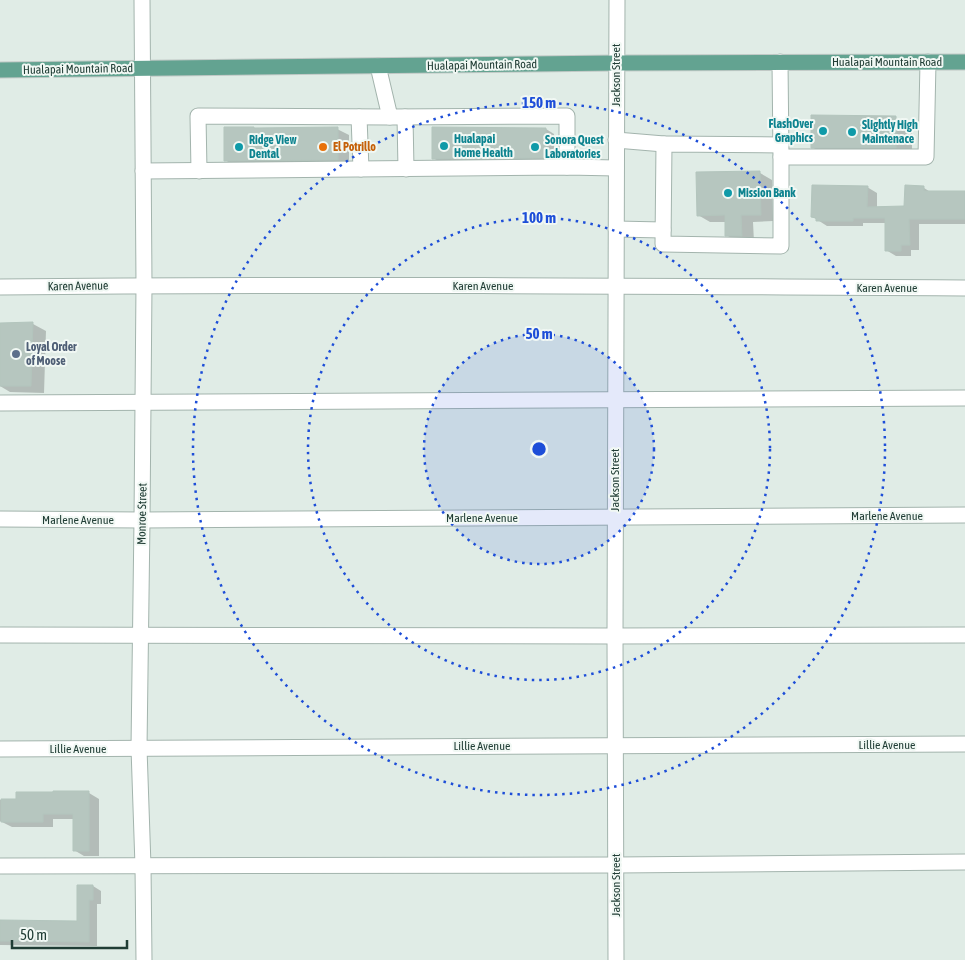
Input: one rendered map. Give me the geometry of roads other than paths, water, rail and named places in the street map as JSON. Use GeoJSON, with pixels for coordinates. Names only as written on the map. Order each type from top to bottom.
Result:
{"type":"FeatureCollection","features":[{"type":"Feature","properties":{"kind":"main road","name":"Hualapai Mountain Road"},"geometry":{"type":"LineString","coordinates":[[0,70],[616,63],[965,62]]}},
{"type":"Feature","properties":{"kind":"street","name":"Monroe Street"},"geometry":{"type":"LineString","coordinates":[[142,0],[144,286],[139,748],[144,960]]}},
{"type":"Feature","properties":{"kind":"street","name":"Jackson Street"},"geometry":{"type":"LineString","coordinates":[[616,960],[615,399],[617,0]]}},
{"type":"Feature","properties":{"kind":"street"},"geometry":{"type":"LineString","coordinates":[[664,144],[663,244],[781,246],[780,62]]}},
{"type":"Feature","properties":{"kind":"street"},"geometry":{"type":"LineString","coordinates":[[616,140],[781,151],[926,157],[928,62]]}},
{"type":"Feature","properties":{"kind":"street"},"geometry":{"type":"LineString","coordinates":[[378,66],[390,117]]}},
{"type":"Feature","properties":{"kind":"street"},"geometry":{"type":"LineString","coordinates":[[199,171],[198,116],[567,116],[567,167]]}},
{"type":"Feature","properties":{"kind":"street"},"geometry":{"type":"LineString","coordinates":[[359,117],[361,169]]}},
{"type":"Feature","properties":{"kind":"street"},"geometry":{"type":"LineString","coordinates":[[406,117],[406,169]]}},
{"type":"Feature","properties":{"kind":"street"},"geometry":{"type":"LineString","coordinates":[[143,171],[616,168]]}},
{"type":"Feature","properties":{"kind":"street"},"geometry":{"type":"LineString","coordinates":[[616,229],[663,230]]}},
{"type":"Feature","properties":{"kind":"street","name":"Karen Avenue"},"geometry":{"type":"LineString","coordinates":[[0,287],[616,286],[965,288]]}},
{"type":"Feature","properties":{"kind":"street"},"geometry":{"type":"LineString","coordinates":[[0,402],[143,403],[965,398]]}},
{"type":"Feature","properties":{"kind":"street","name":"Marlene Avenue"},"geometry":{"type":"LineString","coordinates":[[0,519],[142,520],[965,515]]}},
{"type":"Feature","properties":{"kind":"street"},"geometry":{"type":"LineString","coordinates":[[0,635],[965,635]]}},
{"type":"Feature","properties":{"kind":"street","name":"Lillie Avenue"},"geometry":{"type":"LineString","coordinates":[[0,749],[965,744]]}},
{"type":"Feature","properties":{"kind":"street"},"geometry":{"type":"LineString","coordinates":[[0,866],[616,866],[965,862]]}},
{"type":"Feature","properties":{"kind":"place","name":"FlashOver Graphics"},"geometry":{"type":"Point","coordinates":[823,131]}},
{"type":"Feature","properties":{"kind":"place","name":"Slightly High Maintenace"},"geometry":{"type":"Point","coordinates":[852,132]}},
{"type":"Feature","properties":{"kind":"place","name":"Hualapai Home Health"},"geometry":{"type":"Point","coordinates":[444,146]}},
{"type":"Feature","properties":{"kind":"place","name":"Ridge View Dental"},"geometry":{"type":"Point","coordinates":[239,147]}},
{"type":"Feature","properties":{"kind":"place","name":"El Potrillo"},"geometry":{"type":"Point","coordinates":[323,147]}},
{"type":"Feature","properties":{"kind":"place","name":"Sonora Quest Laboratories"},"geometry":{"type":"Point","coordinates":[535,147]}},
{"type":"Feature","properties":{"kind":"place","name":"Mission Bank"},"geometry":{"type":"Point","coordinates":[728,193]}},
{"type":"Feature","properties":{"kind":"place","name":"Loyal Order of Moose"},"geometry":{"type":"Point","coordinates":[16,354]}}]}
